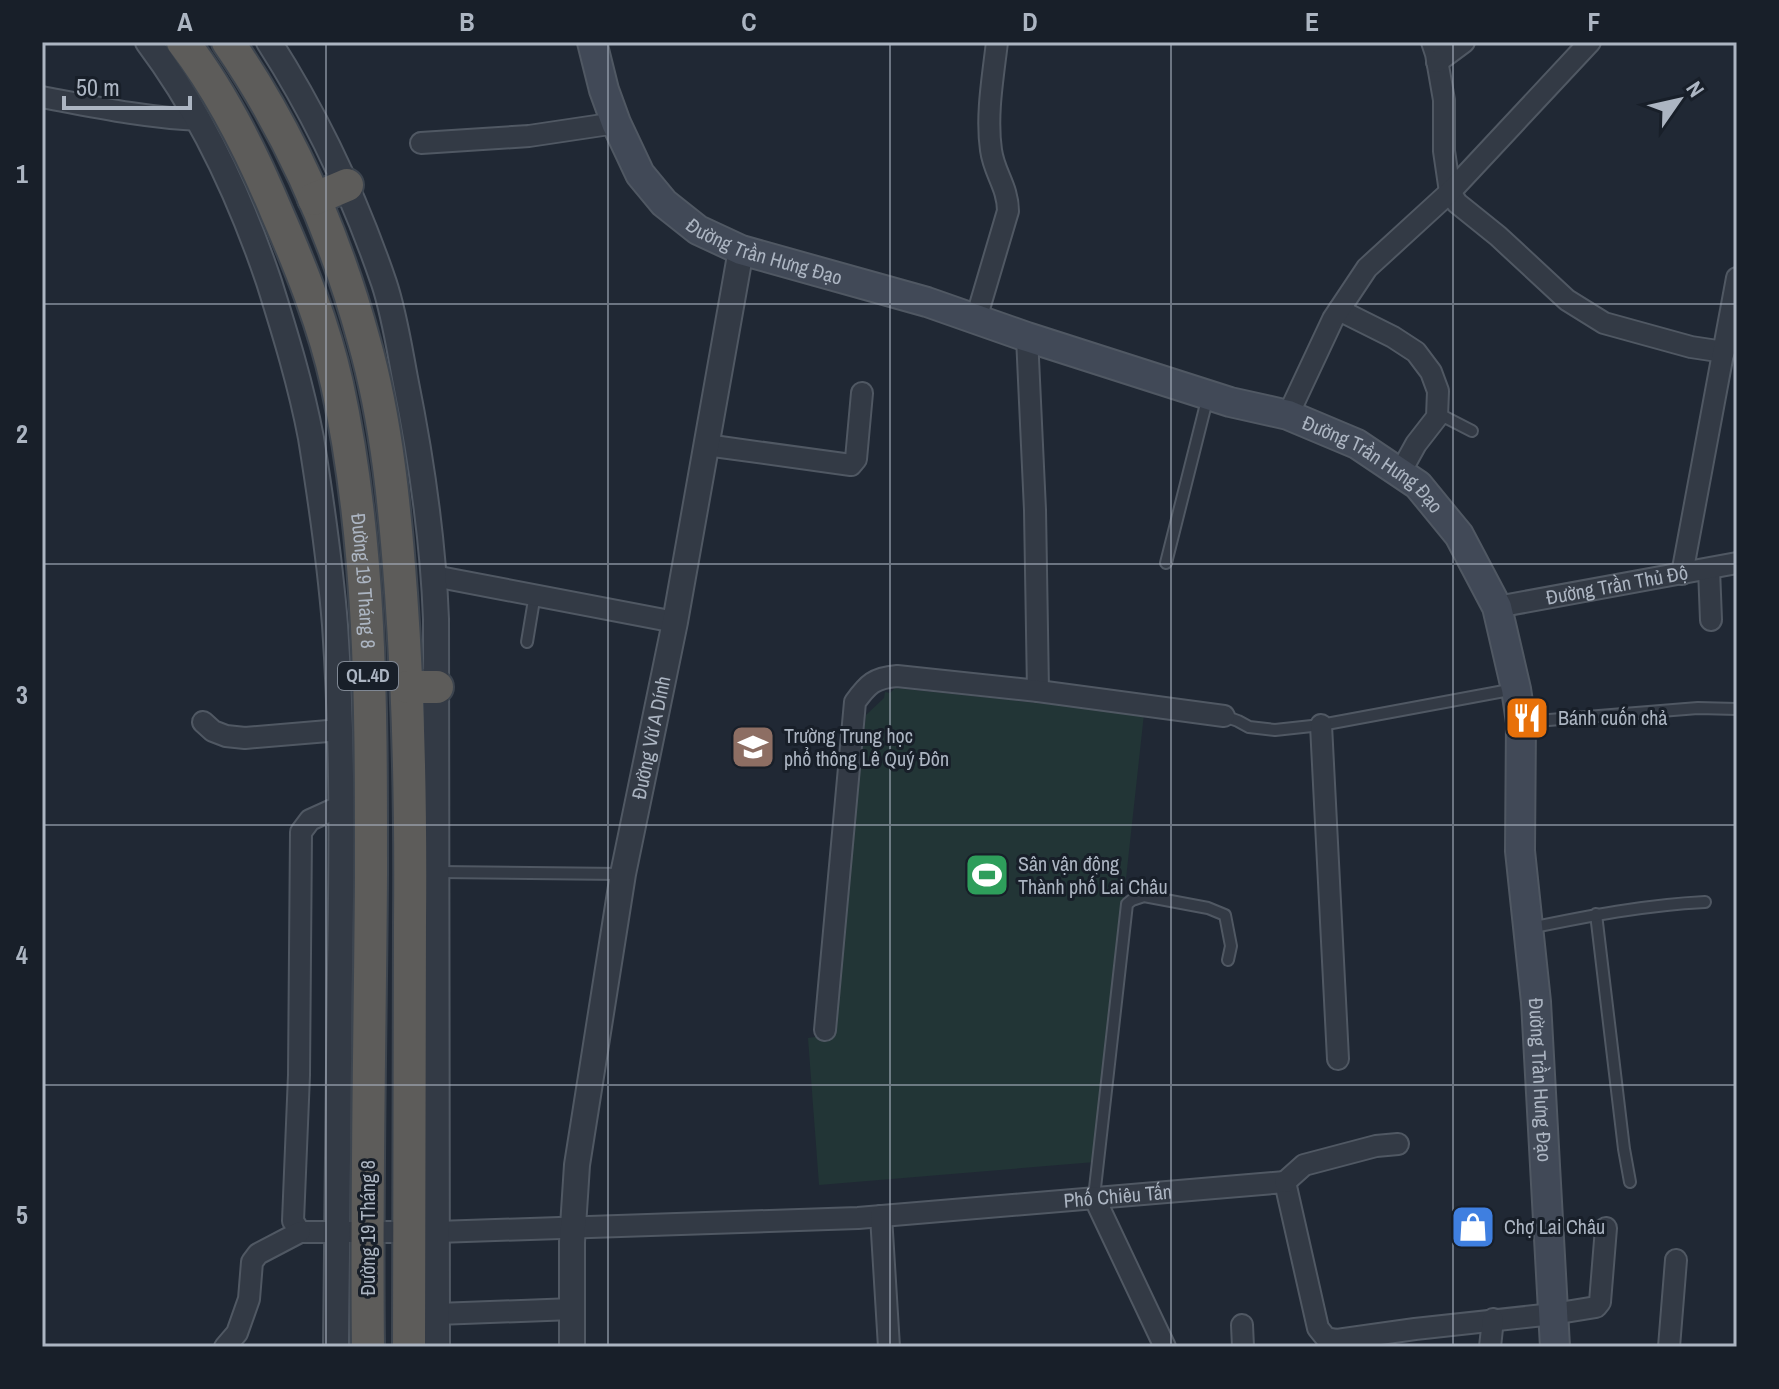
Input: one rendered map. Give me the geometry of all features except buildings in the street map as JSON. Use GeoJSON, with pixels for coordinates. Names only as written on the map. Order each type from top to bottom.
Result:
{"type":"FeatureCollection","features":[{"type":"Feature","properties":{"kind":"highway","name":"Đường 19 Tháng 8"},"geometry":{"type":"LineString","coordinates":[[183,42],[221,98],[292,247],[315,305],[337,381],[352,461],[367,620],[371,808],[370,1036],[352,1232],[368,1347]]}},
{"type":"Feature","properties":{"kind":"highway","name":"Đường 19 Tháng 8"},"geometry":{"type":"LineString","coordinates":[[228,42],[284,137],[314,199],[345,276],[378,402],[422,687],[411,792],[423,1232],[409,1347]]}},
{"type":"Feature","properties":{"kind":"highway"},"geometry":{"type":"LineString","coordinates":[[314,199],[347,185]]}},
{"type":"Feature","properties":{"kind":"main road","name":"Đường Trần Hưng Đạo"},"geometry":{"type":"LineString","coordinates":[[592,42],[604,90],[640,174],[664,203],[698,230],[741,250],[927,302],[1230,402],[1288,415],[1357,444],[1418,485],[1459,535],[1497,607],[1521,722],[1520,851],[1536,1002],[1555,1347]]}},
{"type":"Feature","properties":{"kind":"street","name":"Đường 19 Tháng 8"},"geometry":{"type":"LineString","coordinates":[[148,42],[173,74],[200,120],[258,252],[301,394],[328,555],[340,730],[352,1232],[336,1347]]}},
{"type":"Feature","properties":{"kind":"street","name":"Đường 19 Tháng 8"},"geometry":{"type":"LineString","coordinates":[[269,42],[313,117],[347,185],[385,286],[419,454],[434,576],[422,687],[438,872],[423,1232],[437,1314],[437,1347]]}},
{"type":"Feature","properties":{"kind":"street"},"geometry":{"type":"LineString","coordinates":[[976,319],[1008,211],[1008,197],[991,152],[997,42]]}},
{"type":"Feature","properties":{"kind":"street"},"geometry":{"type":"LineString","coordinates":[[1464,42],[1434,52],[1444,100],[1444,151],[1450,192],[1457,203],[1567,300],[1604,323],[1691,347],[1724,352]]}},
{"type":"Feature","properties":{"kind":"street"},"geometry":{"type":"LineString","coordinates":[[1288,415],[1339,310],[1367,268],[1450,192],[1590,42]]}},
{"type":"Feature","properties":{"kind":"street"},"geometry":{"type":"LineString","coordinates":[[42,97],[151,117],[200,120]]}},
{"type":"Feature","properties":{"kind":"street"},"geometry":{"type":"LineString","coordinates":[[421,143],[529,136],[616,123]]}},
{"type":"Feature","properties":{"kind":"street","name":"Đường Vừ A Dính"},"geometry":{"type":"LineString","coordinates":[[572,1347],[577,1165],[623,874],[675,622],[741,250]]}},
{"type":"Feature","properties":{"kind":"street"},"geometry":{"type":"LineString","coordinates":[[1682,574],[1737,278]]}},
{"type":"Feature","properties":{"kind":"street"},"geometry":{"type":"LineString","coordinates":[[1339,310],[1416,352],[1431,372],[1438,391],[1437,417],[1416,444],[1400,473]]}},
{"type":"Feature","properties":{"kind":"street"},"geometry":{"type":"LineString","coordinates":[[1027,337],[1035,510],[1038,691]]}},
{"type":"Feature","properties":{"kind":"street"},"geometry":{"type":"LineString","coordinates":[[706,445],[851,465],[856,459],[862,393]]}},
{"type":"Feature","properties":{"kind":"street","name":"Đường Trần Thủ Độ"},"geometry":{"type":"LineString","coordinates":[[1497,607],[1737,563]]}},
{"type":"Feature","properties":{"kind":"street"},"geometry":{"type":"LineString","coordinates":[[1709,569],[1711,620]]}},
{"type":"Feature","properties":{"kind":"street"},"geometry":{"type":"LineString","coordinates":[[434,576],[675,622]]}},
{"type":"Feature","properties":{"kind":"street"},"geometry":{"type":"LineString","coordinates":[[825,1030],[855,702],[865,688],[879,678],[897,676],[1224,716]]}},
{"type":"Feature","properties":{"kind":"street"},"geometry":{"type":"LineString","coordinates":[[203,722],[213,731],[226,736],[245,738],[340,730]]}},
{"type":"Feature","properties":{"kind":"street"},"geometry":{"type":"LineString","coordinates":[[1321,725],[1338,1059]]}},
{"type":"Feature","properties":{"kind":"street"},"geometry":{"type":"LineString","coordinates":[[225,1347],[237,1333],[249,1299],[252,1262],[258,1254],[300,1232],[293,1221],[299,1075],[301,832],[310,820],[341,806]]}},
{"type":"Feature","properties":{"kind":"street"},"geometry":{"type":"LineString","coordinates":[[1398,1144],[1376,1146],[1304,1165],[1285,1182],[1318,1328],[1326,1338],[1337,1340],[1596,1307],[1600,1302],[1606,1228]]}},
{"type":"Feature","properties":{"kind":"street","name":"Phố Chiêu Tấn"},"geometry":{"type":"LineString","coordinates":[[300,1232],[573,1228],[881,1216],[1285,1182]]}},
{"type":"Feature","properties":{"kind":"street"},"geometry":{"type":"LineString","coordinates":[[1094,1197],[1165,1347]]}},
{"type":"Feature","properties":{"kind":"street"},"geometry":{"type":"LineString","coordinates":[[881,1216],[889,1347]]}},
{"type":"Feature","properties":{"kind":"street"},"geometry":{"type":"LineString","coordinates":[[1669,1347],[1676,1260]]}},
{"type":"Feature","properties":{"kind":"street"},"geometry":{"type":"LineString","coordinates":[[437,1314],[573,1309]]}},
{"type":"Feature","properties":{"kind":"street"},"geometry":{"type":"LineString","coordinates":[[1490,1347],[1493,1319]]}},
{"type":"Feature","properties":{"kind":"street"},"geometry":{"type":"LineString","coordinates":[[1242,1325],[1243,1347]]}},
{"type":"Feature","properties":{"kind":"lane"},"geometry":{"type":"LineString","coordinates":[[1166,563],[1208,394]]}},
{"type":"Feature","properties":{"kind":"lane"},"geometry":{"type":"LineString","coordinates":[[1437,413],[1472,431]]}},
{"type":"Feature","properties":{"kind":"lane"},"geometry":{"type":"LineString","coordinates":[[527,642],[535,594]]}},
{"type":"Feature","properties":{"kind":"lane"},"geometry":{"type":"LineString","coordinates":[[1224,716],[1249,727],[1275,730],[1321,725],[1516,689]]}},
{"type":"Feature","properties":{"kind":"lane"},"geometry":{"type":"LineString","coordinates":[[1521,722],[1698,708],[1737,709]]}},
{"type":"Feature","properties":{"kind":"lane"},"geometry":{"type":"LineString","coordinates":[[438,872],[623,874]]}},
{"type":"Feature","properties":{"kind":"lane"},"geometry":{"type":"LineString","coordinates":[[1094,1197],[1127,904],[1144,896],[1208,908],[1225,915],[1231,946],[1228,960]]}},
{"type":"Feature","properties":{"kind":"lane"},"geometry":{"type":"LineString","coordinates":[[1528,928],[1660,904],[1705,902]]}},
{"type":"Feature","properties":{"kind":"lane"},"geometry":{"type":"LineString","coordinates":[[1596,914],[1630,1182]]}},
{"type":"Feature","properties":{"kind":"shaded area","name":"Sân vận động Thành phố Lai Châu"},"geometry":{"type":"Polygon","coordinates":[[[895,688],[1144,714],[1095,1162],[819,1185],[808,1038],[829,1035],[866,715],[884,698],[885,692],[890,693],[895,688]]]}},
{"type":"Feature","properties":{"kind":"place","name":"Bánh cuốn chả"},"geometry":{"type":"Point","coordinates":[1527,718]}},
{"type":"Feature","properties":{"kind":"place","name":"Trường Trung học phổ thông Lê Quý Đôn"},"geometry":{"type":"Point","coordinates":[753,747]}},
{"type":"Feature","properties":{"kind":"place","name":"Sân vận động Thành phố Lai Châu"},"geometry":{"type":"Point","coordinates":[987,875]}},
{"type":"Feature","properties":{"kind":"place","name":"Chợ Lai Châu"},"geometry":{"type":"Point","coordinates":[1473,1227]}}]}
